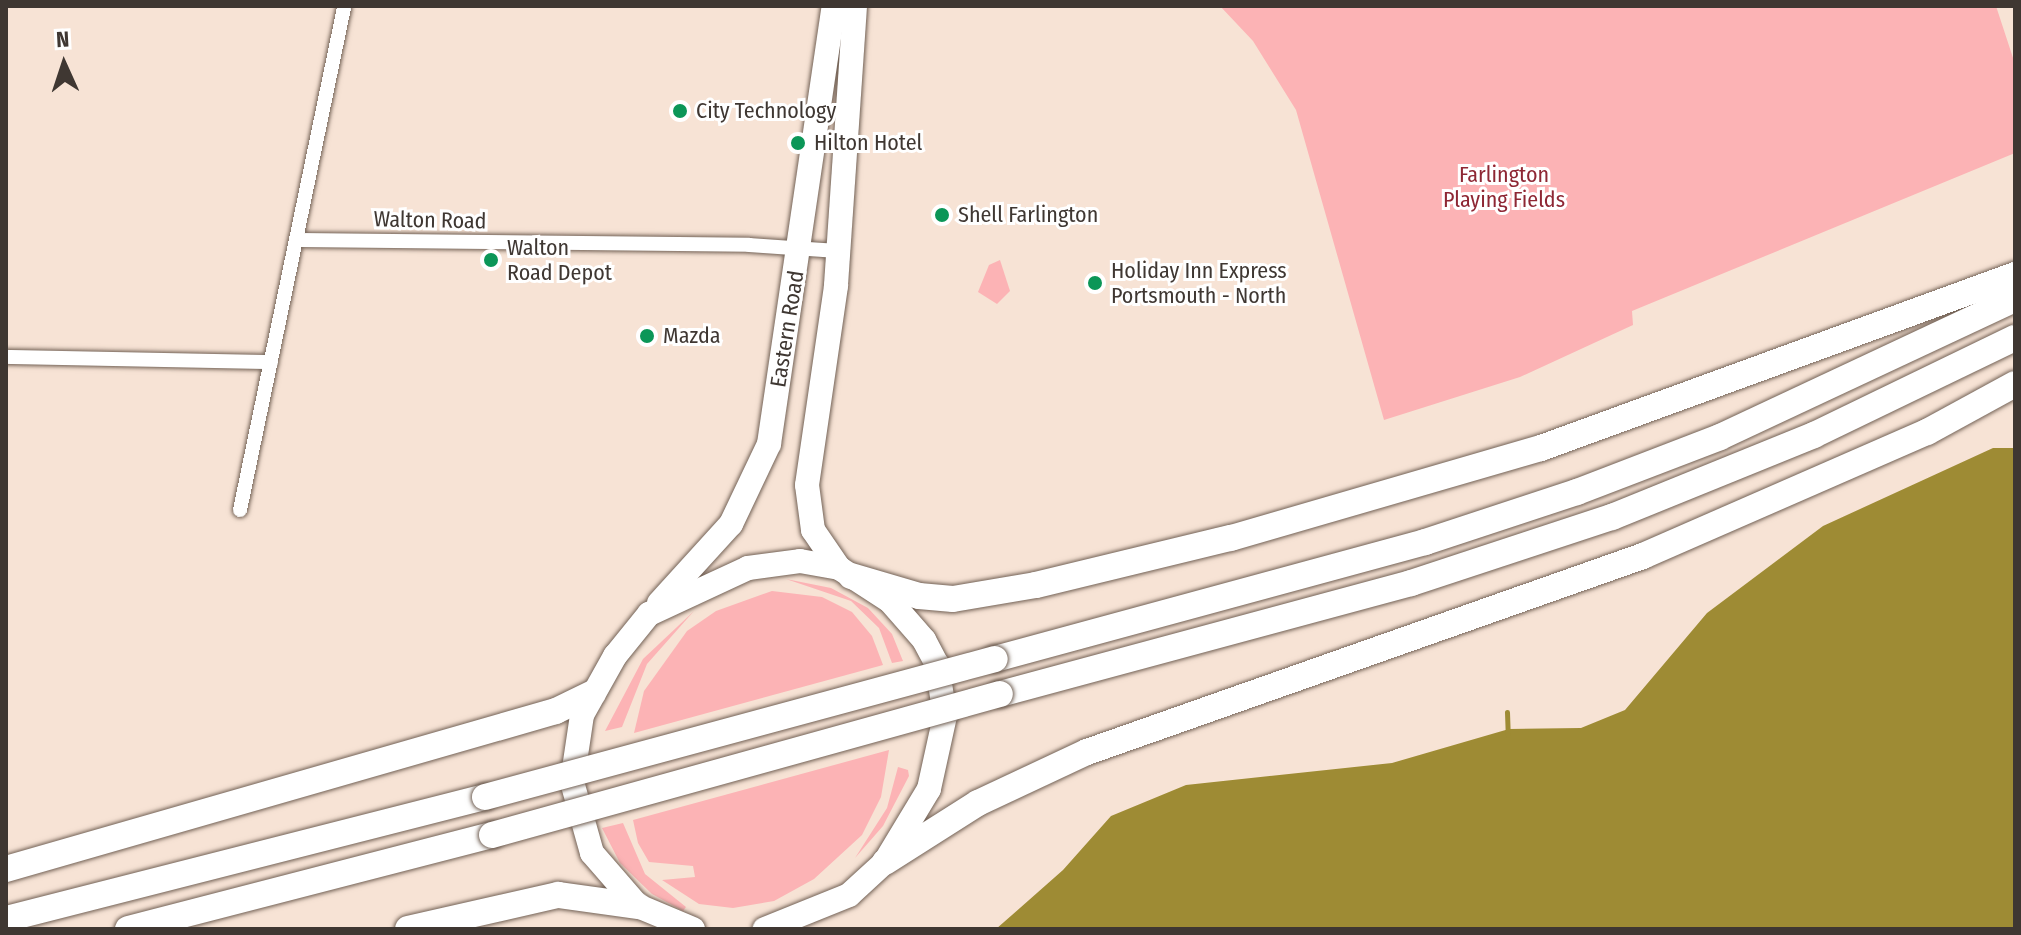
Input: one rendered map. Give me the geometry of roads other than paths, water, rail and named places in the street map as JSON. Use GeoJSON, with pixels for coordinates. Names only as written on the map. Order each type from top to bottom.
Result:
{"type":"FeatureCollection","features":[{"type":"Feature","properties":{"kind":"highway"},"geometry":{"type":"LineString","coordinates":[[845,572],[919,596],[953,599],[1036,585],[1231,538],[1541,448],[2015,275]]}},
{"type":"Feature","properties":{"kind":"highway"},"geometry":{"type":"LineString","coordinates":[[6,919],[485,797],[1425,542],[1577,492],[1720,437],[2015,299]]}},
{"type":"Feature","properties":{"kind":"highway"},"geometry":{"type":"LineString","coordinates":[[128,929],[492,835],[1411,583],[1612,517],[1814,435],[2015,338]]}},
{"type":"Feature","properties":{"kind":"highway"},"geometry":{"type":"LineString","coordinates":[[885,862],[978,803],[1087,752],[1643,556],[1871,458],[2015,384]]}},
{"type":"Feature","properties":{"kind":"highway"},"geometry":{"type":"LineString","coordinates":[[6,869],[556,711],[593,693]]}},
{"type":"Feature","properties":{"kind":"highway"},"geometry":{"type":"LineString","coordinates":[[408,929],[558,895],[651,916]]}},
{"type":"Feature","properties":{"kind":"main road","name":"Eastern Road"},"geometry":{"type":"LineString","coordinates":[[651,916],[592,853],[576,805],[572,766],[582,715],[593,693],[649,614],[731,524],[760,470],[769,444],[834,6]]}},
{"type":"Feature","properties":{"kind":"main road","name":"Eastern Road"},"geometry":{"type":"LineString","coordinates":[[845,572],[818,542],[807,495],[838,251],[855,6]]}},
{"type":"Feature","properties":{"kind":"main road"},"geometry":{"type":"LineString","coordinates":[[649,614],[757,565],[800,561],[845,572],[890,601],[924,640],[945,696],[943,732],[929,789],[885,862],[810,929]]}},
{"type":"Feature","properties":{"kind":"main road"},"geometry":{"type":"LineString","coordinates":[[765,929],[849,895]]}},
{"type":"Feature","properties":{"kind":"main road"},"geometry":{"type":"LineString","coordinates":[[651,916],[693,929]]}},
{"type":"Feature","properties":{"kind":"street"},"geometry":{"type":"LineString","coordinates":[[240,510],[299,240],[344,8]]}},
{"type":"Feature","properties":{"kind":"street","name":"Walton Road"},"geometry":{"type":"LineString","coordinates":[[299,240],[838,251]]}},
{"type":"Feature","properties":{"kind":"street"},"geometry":{"type":"LineString","coordinates":[[6,357],[271,362]]}},
{"type":"Feature","properties":{"kind":"waterway"},"geometry":{"type":"LineString","coordinates":[[1507,712],[1508,735]]}},
{"type":"Feature","properties":{"kind":"place","name":"City Technology"},"geometry":{"type":"Point","coordinates":[680,111]}},
{"type":"Feature","properties":{"kind":"place","name":"Hilton Hotel"},"geometry":{"type":"Point","coordinates":[798,143]}},
{"type":"Feature","properties":{"kind":"place","name":"Shell Farlington"},"geometry":{"type":"Point","coordinates":[942,215]}},
{"type":"Feature","properties":{"kind":"place","name":"Walton Road Depot"},"geometry":{"type":"Point","coordinates":[491,260]}},
{"type":"Feature","properties":{"kind":"place","name":"Holiday Inn Express Portsmouth - North"},"geometry":{"type":"Point","coordinates":[1095,283]}},
{"type":"Feature","properties":{"kind":"place","name":"Mazda"},"geometry":{"type":"Point","coordinates":[647,336]}},
{"type":"Feature","properties":{"kind":"park label","name":"Farlington Playing Fields"},"geometry":{"type":"Point","coordinates":[1504,186]}}]}
